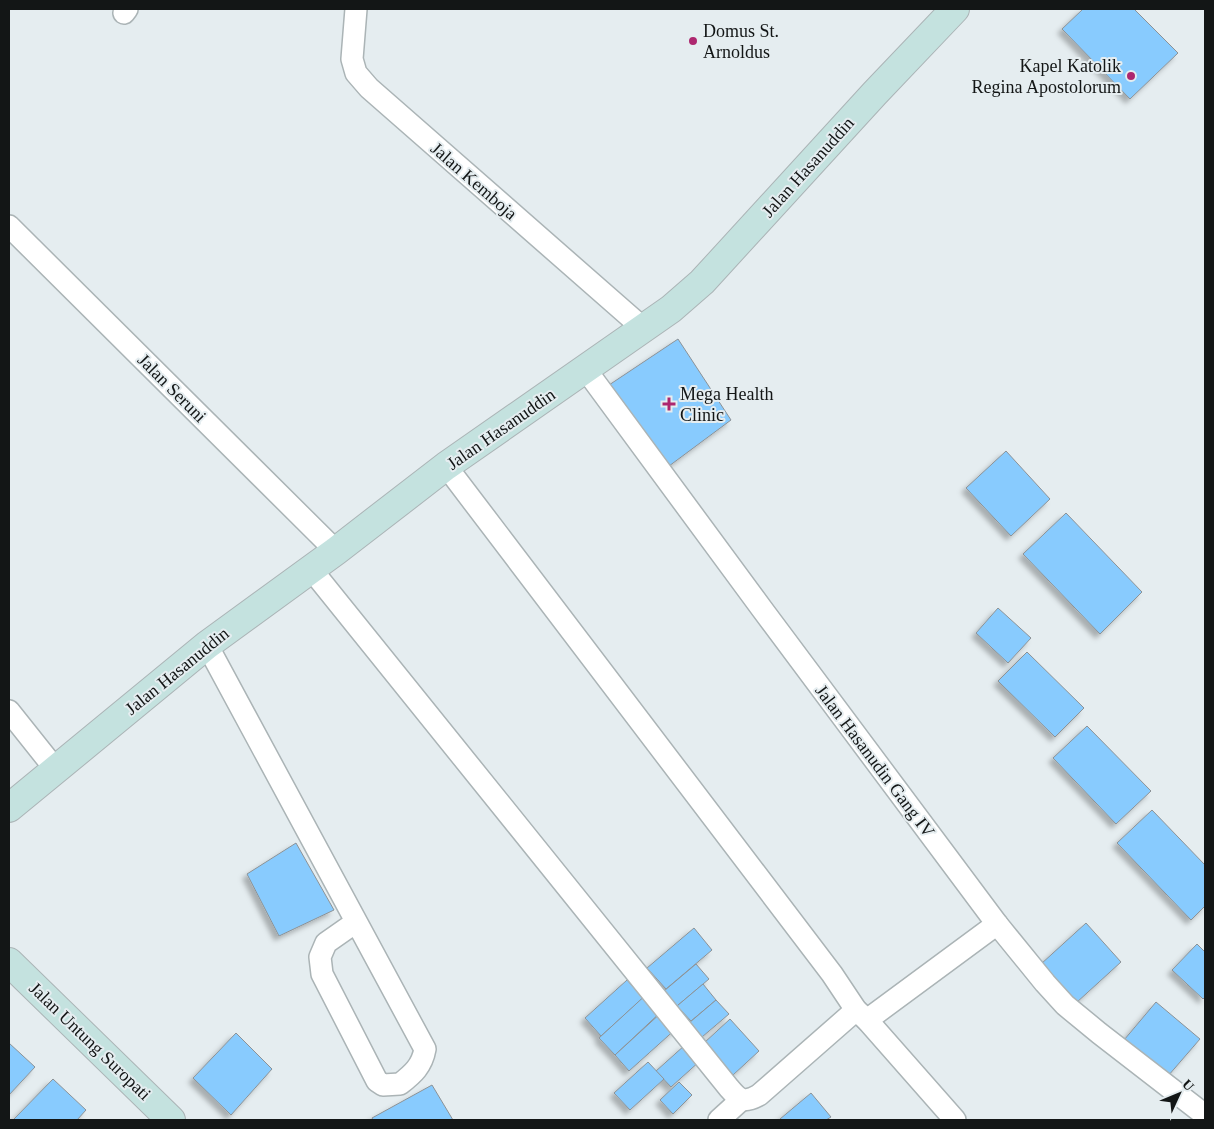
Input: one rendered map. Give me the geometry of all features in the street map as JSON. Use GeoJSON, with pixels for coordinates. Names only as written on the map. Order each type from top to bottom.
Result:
{"type":"FeatureCollection","features":[{"type":"Feature","properties":{"kind":"main road","name":"Jalan Hasanuddin"},"geometry":{"type":"LineString","coordinates":[[9,808],[207,645],[336,551],[446,466],[671,309],[702,282],[875,93],[956,9]]}},
{"type":"Feature","properties":{"kind":"main road","name":"Jalan Untung Suropati"},"geometry":{"type":"LineString","coordinates":[[9,962],[170,1120]]}},
{"type":"Feature","properties":{"kind":"street","name":"Jalan Kemboja"},"geometry":{"type":"LineString","coordinates":[[354,10],[352,59],[356,73],[369,88],[644,329]]}},
{"type":"Feature","properties":{"kind":"street","name":"Jalan Seruni"},"geometry":{"type":"LineString","coordinates":[[9,226],[336,551]]}},
{"type":"Feature","properties":{"kind":"street","name":"Jalan Hasanudin Gang IV"},"geometry":{"type":"LineString","coordinates":[[586,370],[997,924],[1045,983],[1066,1006],[1205,1115]]}},
{"type":"Feature","properties":{"kind":"street"},"geometry":{"type":"LineString","coordinates":[[446,466],[862,1015],[955,1120]]}},
{"type":"Feature","properties":{"kind":"street"},"geometry":{"type":"LineString","coordinates":[[310,569],[729,1088],[741,1100]]}},
{"type":"Feature","properties":{"kind":"street"},"geometry":{"type":"LineString","coordinates":[[207,645],[425,1049],[423,1059],[415,1072],[400,1084],[383,1084],[377,1081],[322,974],[320,957],[326,943],[356,922]]}},
{"type":"Feature","properties":{"kind":"street"},"geometry":{"type":"LineString","coordinates":[[9,711],[56,770]]}},
{"type":"Feature","properties":{"kind":"street"},"geometry":{"type":"LineString","coordinates":[[720,1120],[741,1100],[748,1100],[759,1095],[862,1015],[997,924]]}},
{"type":"Feature","properties":{"kind":"building","name":"Kapel Katolik Regina Apostolorum"},"geometry":{"type":"Polygon","coordinates":[[[1083,9],[1134,9],[1178,53],[1130,99],[1062,29],[1083,9]]]}},
{"type":"Feature","properties":{"kind":"building","name":"Mega Health Clinic"},"geometry":{"type":"Polygon","coordinates":[[[678,339],[731,420],[665,469],[606,387],[678,339]]]}},
{"type":"Feature","properties":{"kind":"building"},"geometry":{"type":"Polygon","coordinates":[[[1006,451],[1050,499],[1011,536],[966,488],[1006,451]]]}},
{"type":"Feature","properties":{"kind":"building"},"geometry":{"type":"Polygon","coordinates":[[[1066,513],[1142,592],[1100,634],[1023,554],[1066,513]]]}},
{"type":"Feature","properties":{"kind":"building"},"geometry":{"type":"Polygon","coordinates":[[[998,608],[1031,638],[1008,663],[976,633],[998,608]]]}},
{"type":"Feature","properties":{"kind":"building"},"geometry":{"type":"Polygon","coordinates":[[[1027,652],[1084,708],[1055,737],[998,681],[1027,652]]]}},
{"type":"Feature","properties":{"kind":"building"},"geometry":{"type":"Polygon","coordinates":[[[1087,726],[1151,791],[1116,824],[1053,758],[1087,726]]]}},
{"type":"Feature","properties":{"kind":"building"},"geometry":{"type":"Polygon","coordinates":[[[1152,810],[1205,865],[1205,906],[1191,920],[1117,843],[1152,810]]]}},
{"type":"Feature","properties":{"kind":"building"},"geometry":{"type":"Polygon","coordinates":[[[296,843],[334,910],[279,936],[247,874],[296,843]]]}},
{"type":"Feature","properties":{"kind":"building"},"geometry":{"type":"Polygon","coordinates":[[[1086,923],[1121,962],[1076,1003],[1041,964],[1086,923]]]}},
{"type":"Feature","properties":{"kind":"building"},"geometry":{"type":"Polygon","coordinates":[[[694,928],[712,950],[666,989],[647,968],[694,928]]]}},
{"type":"Feature","properties":{"kind":"building"},"geometry":{"type":"Polygon","coordinates":[[[1197,944],[1205,952],[1205,997],[1203,999],[1172,970],[1197,944]]]}},
{"type":"Feature","properties":{"kind":"building"},"geometry":{"type":"Polygon","coordinates":[[[696,964],[709,979],[677,1006],[664,991],[696,964]]]}},
{"type":"Feature","properties":{"kind":"building"},"geometry":{"type":"Polygon","coordinates":[[[627,980],[643,998],[601,1036],[585,1018],[627,980]]]}},
{"type":"Feature","properties":{"kind":"building"},"geometry":{"type":"Polygon","coordinates":[[[703,984],[716,1000],[691,1021],[677,1006],[703,984]]]}},
{"type":"Feature","properties":{"kind":"building"},"geometry":{"type":"Polygon","coordinates":[[[649,992],[664,1009],[615,1055],[599,1038],[649,992]]]}},
{"type":"Feature","properties":{"kind":"building"},"geometry":{"type":"Polygon","coordinates":[[[716,1000],[729,1014],[702,1037],[689,1023],[716,1000]]]}},
{"type":"Feature","properties":{"kind":"building"},"geometry":{"type":"Polygon","coordinates":[[[1156,1002],[1200,1039],[1168,1076],[1124,1040],[1156,1002]]]}},
{"type":"Feature","properties":{"kind":"building"},"geometry":{"type":"Polygon","coordinates":[[[663,1011],[678,1027],[629,1071],[615,1055],[663,1011]]]}},
{"type":"Feature","properties":{"kind":"building"},"geometry":{"type":"Polygon","coordinates":[[[730,1019],[759,1051],[733,1075],[704,1043],[730,1019]]]}},
{"type":"Feature","properties":{"kind":"building"},"geometry":{"type":"Polygon","coordinates":[[[236,1033],[272,1069],[231,1115],[193,1078],[236,1033]]]}},
{"type":"Feature","properties":{"kind":"building"},"geometry":{"type":"Polygon","coordinates":[[[9,1043],[35,1067],[9,1095],[9,1043]]]}},
{"type":"Feature","properties":{"kind":"building"},"geometry":{"type":"Polygon","coordinates":[[[685,1045],[700,1061],[671,1087],[656,1071],[685,1045]]]}},
{"type":"Feature","properties":{"kind":"building"},"geometry":{"type":"Polygon","coordinates":[[[648,1062],[664,1079],[630,1110],[614,1093],[648,1062]]]}},
{"type":"Feature","properties":{"kind":"building"},"geometry":{"type":"Polygon","coordinates":[[[53,1079],[86,1110],[77,1120],[13,1120],[53,1079]]]}},
{"type":"Feature","properties":{"kind":"building"},"geometry":{"type":"Polygon","coordinates":[[[679,1082],[692,1095],[673,1114],[660,1100],[679,1082]]]}},
{"type":"Feature","properties":{"kind":"building"},"geometry":{"type":"Polygon","coordinates":[[[432,1085],[453,1120],[373,1120],[372,1118],[432,1085]]]}},
{"type":"Feature","properties":{"kind":"building"},"geometry":{"type":"Polygon","coordinates":[[[811,1093],[831,1117],[826,1120],[780,1119],[811,1093]]]}},
{"type":"Feature","properties":{"kind":"place","name":"Domus St. Arnoldus"},"geometry":{"type":"Point","coordinates":[693,41]}},
{"type":"Feature","properties":{"kind":"place","name":"Kapel Katolik Regina Apostolorum"},"geometry":{"type":"Point","coordinates":[1131,76]}},
{"type":"Feature","properties":{"kind":"place","name":"Mega Health Clinic"},"geometry":{"type":"Point","coordinates":[669,404]}}]}
